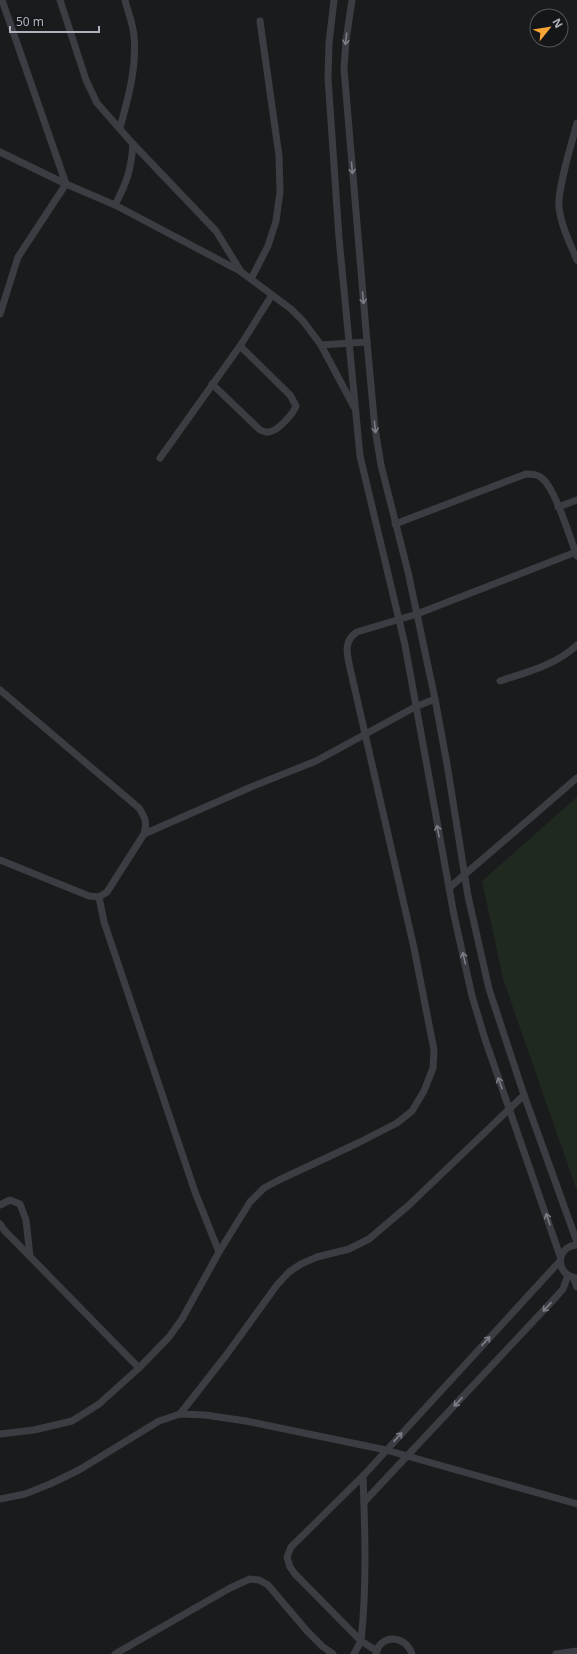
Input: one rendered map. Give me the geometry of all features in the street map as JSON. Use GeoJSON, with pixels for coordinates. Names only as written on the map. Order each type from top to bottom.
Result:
{"type":"FeatureCollection","features":[{"type":"Feature","properties":{"kind":"lane"},"geometry":{"type":"LineString","coordinates":[[2,0],[66,184]]}},
{"type":"Feature","properties":{"kind":"lane"},"geometry":{"type":"LineString","coordinates":[[60,0],[86,80],[97,103],[216,231],[240,271]]}},
{"type":"Feature","properties":{"kind":"lane"},"geometry":{"type":"LineString","coordinates":[[120,128],[130,92],[135,64],[134,35],[125,0]]}},
{"type":"Feature","properties":{"kind":"lane"},"geometry":{"type":"LineString","coordinates":[[334,0],[329,43],[328,78],[339,238],[361,462],[405,645],[415,707],[449,888],[474,1001],[485,1040],[510,1109],[564,1272],[573,1277],[577,1287]]}},
{"type":"Feature","properties":{"kind":"lane"},"geometry":{"type":"LineString","coordinates":[[352,0],[346,40],[344,69],[367,342],[380,465],[408,572],[435,699],[468,896],[489,989],[524,1095],[577,1243],[567,1247],[560,1258],[363,1476],[292,1547],[287,1557],[295,1574],[361,1641],[376,1653],[384,1642],[396,1639],[407,1644],[412,1654]]}},
{"type":"Feature","properties":{"kind":"lane"},"geometry":{"type":"LineString","coordinates":[[251,279],[268,246],[276,221],[280,192],[279,156],[260,21]]}},
{"type":"Feature","properties":{"kind":"lane"},"geometry":{"type":"LineString","coordinates":[[577,123],[562,185],[559,206],[563,228],[577,260]]}},
{"type":"Feature","properties":{"kind":"lane"},"geometry":{"type":"LineString","coordinates":[[115,205],[125,186],[130,172],[134,144]]}},
{"type":"Feature","properties":{"kind":"lane"},"geometry":{"type":"LineString","coordinates":[[0,152],[66,184],[115,205],[240,271],[272,294],[303,321],[321,345],[356,411]]}},
{"type":"Feature","properties":{"kind":"lane"},"geometry":{"type":"LineString","coordinates":[[0,314],[18,257],[66,184]]}},
{"type":"Feature","properties":{"kind":"lane"},"geometry":{"type":"LineString","coordinates":[[160,458],[240,346],[272,294]]}},
{"type":"Feature","properties":{"kind":"lane"},"geometry":{"type":"LineString","coordinates":[[321,345],[367,342]]}},
{"type":"Feature","properties":{"kind":"lane"},"geometry":{"type":"LineString","coordinates":[[212,384],[260,430],[270,432],[275,430],[292,414],[296,406],[290,395],[240,346]]}},
{"type":"Feature","properties":{"kind":"lane"},"geometry":{"type":"LineString","coordinates":[[0,1434],[34,1430],[72,1421],[99,1404],[139,1368],[170,1337],[250,1202],[264,1188],[397,1123],[412,1110],[424,1091],[433,1068],[434,1050],[416,956],[347,654],[347,642],[350,636],[357,632],[417,614],[576,554],[552,490],[543,479],[535,474],[526,474],[395,524]]}},
{"type":"Feature","properties":{"kind":"lane"},"geometry":{"type":"LineString","coordinates":[[558,507],[577,500]]}},
{"type":"Feature","properties":{"kind":"lane"},"geometry":{"type":"LineString","coordinates":[[500,681],[540,668],[562,658],[577,645]]}},
{"type":"Feature","properties":{"kind":"lane"},"geometry":{"type":"LineString","coordinates":[[0,690],[139,808],[147,824],[144,834],[107,892],[99,898],[90,896],[0,860]]}},
{"type":"Feature","properties":{"kind":"lane"},"geometry":{"type":"LineString","coordinates":[[144,834],[251,787],[316,761],[366,732],[415,707],[435,699]]}},
{"type":"Feature","properties":{"kind":"lane"},"geometry":{"type":"LineString","coordinates":[[449,888],[577,778]]}},
{"type":"Feature","properties":{"kind":"lane"},"geometry":{"type":"LineString","coordinates":[[99,898],[104,922],[193,1184],[219,1252]]}},
{"type":"Feature","properties":{"kind":"lane"},"geometry":{"type":"LineString","coordinates":[[180,1414],[289,1272],[301,1264],[317,1257],[350,1249],[369,1239],[409,1205],[524,1095]]}},
{"type":"Feature","properties":{"kind":"lane"},"geometry":{"type":"LineString","coordinates":[[0,1205],[10,1200],[20,1204],[26,1220],[30,1256]]}},
{"type":"Feature","properties":{"kind":"lane"},"geometry":{"type":"LineString","coordinates":[[0,1224],[4,1230],[139,1368]]}},
{"type":"Feature","properties":{"kind":"lane"},"geometry":{"type":"LineString","coordinates":[[364,1502],[573,1277]]}},
{"type":"Feature","properties":{"kind":"lane"},"geometry":{"type":"LineString","coordinates":[[0,1499],[25,1494],[50,1484],[79,1470],[159,1421],[180,1414],[205,1415],[246,1421],[386,1450],[577,1504]]}},
{"type":"Feature","properties":{"kind":"lane"},"geometry":{"type":"LineString","coordinates":[[354,1654],[361,1641],[364,1614],[363,1476]]}},
{"type":"Feature","properties":{"kind":"lane"},"geometry":{"type":"LineString","coordinates":[[115,1654],[230,1588],[250,1579],[259,1580],[268,1585],[307,1632],[333,1654]]}},
{"type":"Feature","properties":{"kind":"lane"},"geometry":{"type":"LineString","coordinates":[[556,1654],[577,1651]]}},
{"type":"Feature","properties":{"kind":"shaded area"},"geometry":{"type":"Polygon","coordinates":[[[577,797],[577,1191],[503,979],[482,881],[577,797]]]}}]}
